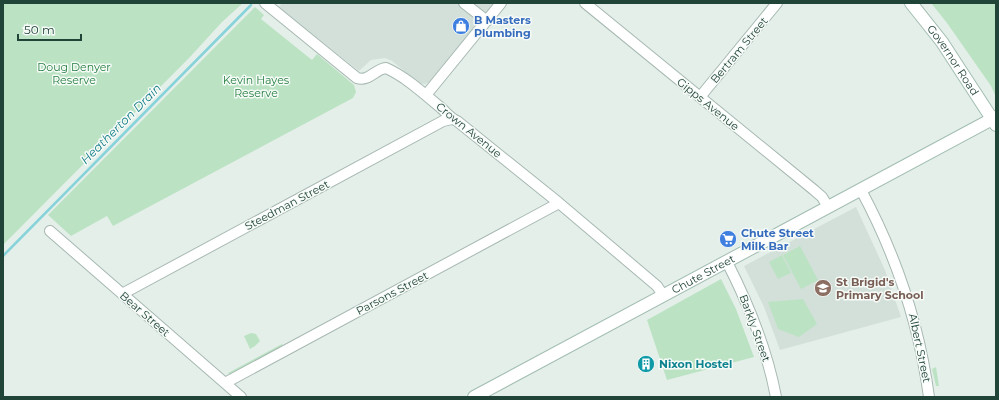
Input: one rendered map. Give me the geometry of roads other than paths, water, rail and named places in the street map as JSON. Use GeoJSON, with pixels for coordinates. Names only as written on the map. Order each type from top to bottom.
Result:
{"type":"FeatureCollection","features":[{"type":"Feature","properties":{"kind":"street","name":"Crown Avenue"},"geometry":{"type":"LineString","coordinates":[[265,3],[357,78],[367,78],[378,70],[386,68],[404,78],[444,110],[452,119],[457,121],[559,204],[656,286],[663,295]]}},
{"type":"Feature","properties":{"kind":"street"},"geometry":{"type":"LineString","coordinates":[[464,3],[487,21]]}},
{"type":"Feature","properties":{"kind":"street"},"geometry":{"type":"LineString","coordinates":[[426,95],[502,3]]}},
{"type":"Feature","properties":{"kind":"street","name":"Gipps Avenue"},"geometry":{"type":"LineString","coordinates":[[585,3],[822,197],[828,206]]}},
{"type":"Feature","properties":{"kind":"street","name":"Bertram Street"},"geometry":{"type":"LineString","coordinates":[[700,97],[777,3]]}},
{"type":"Feature","properties":{"kind":"street","name":"Governor Road"},"geometry":{"type":"LineString","coordinates":[[911,3],[942,42],[995,118]]}},
{"type":"Feature","properties":{"kind":"street","name":"Governor Road"},"geometry":{"type":"LineString","coordinates":[[922,3],[957,50],[995,118]]}},
{"type":"Feature","properties":{"kind":"street","name":"Chute Street"},"geometry":{"type":"LineString","coordinates":[[474,397],[727,262],[828,206],[995,118]]}},
{"type":"Feature","properties":{"kind":"street","name":"Steedman Street"},"geometry":{"type":"LineString","coordinates":[[122,294],[446,120],[452,119]]}},
{"type":"Feature","properties":{"kind":"street","name":"Albert Street"},"geometry":{"type":"LineString","coordinates":[[860,190],[887,242],[907,295],[919,340],[929,397]]}},
{"type":"Feature","properties":{"kind":"street","name":"Parsons Street"},"geometry":{"type":"LineString","coordinates":[[225,383],[559,204]]}},
{"type":"Feature","properties":{"kind":"street","name":"Bear Street"},"geometry":{"type":"LineString","coordinates":[[50,231],[241,397]]}},
{"type":"Feature","properties":{"kind":"street","name":"Barkly Street"},"geometry":{"type":"LineString","coordinates":[[727,262],[756,326],[768,360],[776,397]]}},
{"type":"Feature","properties":{"kind":"waterway","name":"Heatherton Drain"},"geometry":{"type":"LineString","coordinates":[[3,256],[251,5]]}},
{"type":"Feature","properties":{"kind":"place","name":"B Masters Plumbing"},"geometry":{"type":"Point","coordinates":[461,26]}},
{"type":"Feature","properties":{"kind":"place","name":"Chute Street Milk Bar"},"geometry":{"type":"Point","coordinates":[728,239]}},
{"type":"Feature","properties":{"kind":"place","name":"St Brigid's Primary School"},"geometry":{"type":"Point","coordinates":[823,288]}},
{"type":"Feature","properties":{"kind":"place","name":"Nixon Hostel"},"geometry":{"type":"Point","coordinates":[646,364]}},
{"type":"Feature","properties":{"kind":"park label","name":"Doug Denyer Reserve"},"geometry":{"type":"Point","coordinates":[74,73]}},
{"type":"Feature","properties":{"kind":"park label","name":"Kevin Hayes Reserve"},"geometry":{"type":"Point","coordinates":[256,86]}}]}
